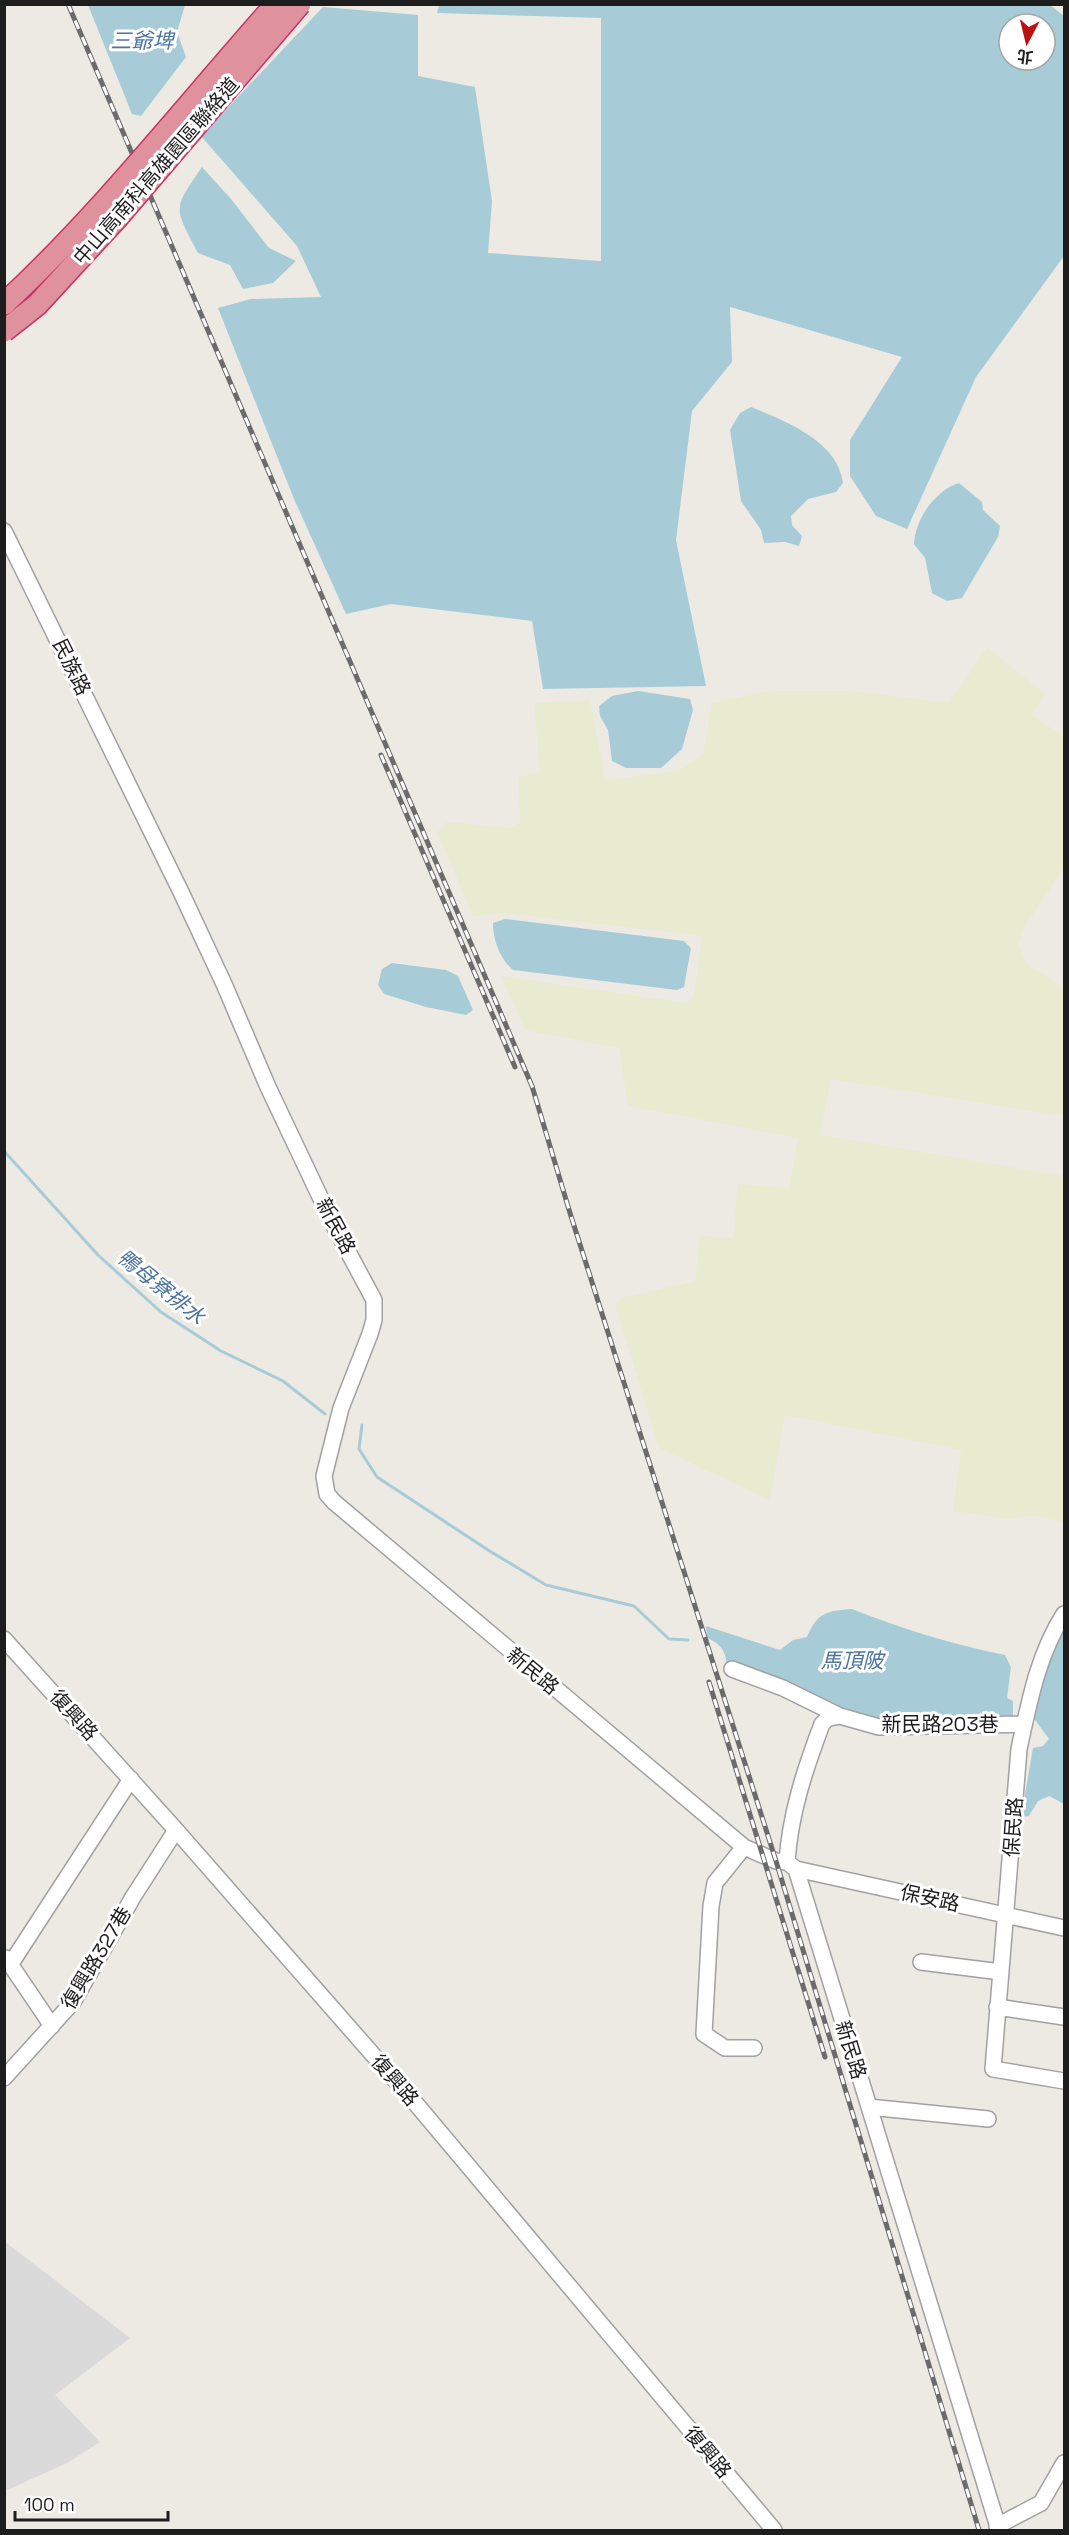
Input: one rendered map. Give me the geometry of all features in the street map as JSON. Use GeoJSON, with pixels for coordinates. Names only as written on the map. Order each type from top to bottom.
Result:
{"type":"FeatureCollection","features":[{"type":"Feature","properties":{"kind":"highway","name":"中山高南科高雄園區聯絡道"},"geometry":{"type":"LineString","coordinates":[[4,304],[109,198],[276,4]]}},
{"type":"Feature","properties":{"kind":"highway","name":"中山高南科高雄園區聯絡道"},"geometry":{"type":"LineString","coordinates":[[4,331],[37,305],[119,216],[300,4]]}},
{"type":"Feature","properties":{"kind":"street","name":"民族路"},"geometry":{"type":"LineString","coordinates":[[4,531],[89,701],[136,804]]}},
{"type":"Feature","properties":{"kind":"street","name":"新民路"},"geometry":{"type":"LineString","coordinates":[[136,804],[224,984],[268,1087],[331,1220],[374,1300],[374,1320],[341,1408],[324,1476],[327,1494],[334,1503],[445,1597],[744,1847],[791,1865],[869,2107],[998,2528]]}},
{"type":"Feature","properties":{"kind":"street","name":"保民路"},"geometry":{"type":"LineString","coordinates":[[1065,1614],[1044,1653],[1019,1749],[993,2069],[1065,2081]]}},
{"type":"Feature","properties":{"kind":"street","name":"復興路"},"geometry":{"type":"LineString","coordinates":[[4,1639],[131,1779],[417,2105],[774,2530]]}},
{"type":"Feature","properties":{"kind":"street","name":"新民路203巷"},"geometry":{"type":"LineString","coordinates":[[732,1669],[783,1688],[840,1716],[879,1727],[1024,1724]]}},
{"type":"Feature","properties":{"kind":"street"},"geometry":{"type":"LineString","coordinates":[[791,1865],[789,1831],[803,1774],[822,1724],[828,1718],[840,1716]]}},
{"type":"Feature","properties":{"kind":"street"},"geometry":{"type":"LineString","coordinates":[[52,2026],[8,1960],[131,1779]]}},
{"type":"Feature","properties":{"kind":"street","name":"復興路327巷"},"geometry":{"type":"LineString","coordinates":[[4,2078],[73,2002],[133,1897],[176,1830]]}},
{"type":"Feature","properties":{"kind":"street"},"geometry":{"type":"LineString","coordinates":[[744,1847],[716,1883],[711,1906],[704,2034],[725,2048],[754,2048]]}},
{"type":"Feature","properties":{"kind":"street","name":"保安路"},"geometry":{"type":"LineString","coordinates":[[791,1865],[1065,1928]]}},
{"type":"Feature","properties":{"kind":"street"},"geometry":{"type":"LineString","coordinates":[[921,1962],[1001,1972]]}},
{"type":"Feature","properties":{"kind":"street"},"geometry":{"type":"LineString","coordinates":[[997,2007],[1065,2017]]}},
{"type":"Feature","properties":{"kind":"street"},"geometry":{"type":"LineString","coordinates":[[869,2107],[988,2119]]}},
{"type":"Feature","properties":{"kind":"street"},"geometry":{"type":"LineString","coordinates":[[998,2528],[1041,2503],[1065,2463]]}},
{"type":"Feature","properties":{"kind":"shaded area"},"geometry":{"type":"Polygon","coordinates":[[[4,2241],[130,2338],[55,2395],[100,2442],[67,2463],[5,2491],[4,2241]]]}},
{"type":"Feature","properties":{"kind":"green space"},"geometry":{"type":"Polygon","coordinates":[[[987,647],[1045,694],[1031,715],[1064,736],[1064,868],[1025,926],[1018,945],[1029,966],[1064,987],[1064,1116],[831,1079],[820,1135],[1064,1176],[1064,1522],[1034,1516],[1007,1519],[953,1511],[961,1450],[785,1415],[770,1500],[659,1448],[615,1305],[621,1298],[695,1281],[700,1236],[734,1238],[737,1184],[789,1188],[798,1138],[628,1106],[619,1048],[525,1030],[501,976],[686,1003],[694,996],[702,936],[506,913],[473,916],[437,832],[447,822],[511,828],[520,822],[518,777],[540,772],[534,703],[590,700],[605,780],[678,771],[703,755],[712,703],[769,691],[855,691],[949,703],[987,647]]]}},
{"type":"Feature","properties":{"kind":"water","name":"三爺埤"},"geometry":{"type":"Polygon","coordinates":[[[88,5],[185,5],[177,32],[186,57],[141,116],[132,114],[88,5]]]}},
{"type":"Feature","properties":{"kind":"water"},"geometry":{"type":"Polygon","coordinates":[[[439,5],[1050,5],[1064,16],[1064,256],[976,377],[907,529],[876,516],[850,476],[850,440],[902,357],[730,307],[732,362],[692,411],[676,540],[706,686],[543,689],[532,621],[391,604],[346,614],[294,499],[218,308],[251,299],[321,297],[297,246],[201,136],[323,7],[418,15],[418,76],[475,87],[492,201],[488,253],[601,261],[601,18],[437,13],[439,5]]]}},
{"type":"Feature","properties":{"kind":"water"},"geometry":{"type":"Polygon","coordinates":[[[202,167],[231,199],[269,248],[296,261],[273,283],[243,289],[230,265],[198,253],[184,226],[180,209],[185,192],[202,167]]]}},
{"type":"Feature","properties":{"kind":"water"},"geometry":{"type":"Polygon","coordinates":[[[751,407],[808,434],[821,444],[839,468],[843,483],[836,492],[808,499],[791,516],[792,525],[802,536],[799,546],[785,542],[764,543],[761,530],[741,501],[730,430],[740,413],[751,407]]]}},
{"type":"Feature","properties":{"kind":"water"},"geometry":{"type":"Polygon","coordinates":[[[959,483],[982,502],[983,510],[1000,526],[998,537],[962,598],[947,601],[932,593],[925,558],[914,544],[918,525],[928,507],[942,492],[959,483]]]}},
{"type":"Feature","properties":{"kind":"water"},"geometry":{"type":"Polygon","coordinates":[[[638,691],[690,699],[693,710],[682,749],[661,768],[626,768],[612,761],[608,730],[600,716],[599,706],[612,696],[638,691]]]}},
{"type":"Feature","properties":{"kind":"water"},"geometry":{"type":"Polygon","coordinates":[[[505,919],[684,941],[691,948],[684,987],[677,990],[513,970],[501,955],[494,936],[493,923],[505,919]]]}},
{"type":"Feature","properties":{"kind":"water"},"geometry":{"type":"Polygon","coordinates":[[[392,963],[446,970],[458,976],[473,1010],[466,1015],[426,1007],[384,994],[378,985],[382,969],[392,963]]]}},
{"type":"Feature","properties":{"kind":"water","name":"馬頂陂"},"geometry":{"type":"Polygon","coordinates":[[[852,1609],[927,1635],[1005,1655],[1011,1667],[1007,1698],[1013,1701],[1013,1720],[946,1721],[916,1714],[904,1724],[857,1713],[727,1666],[722,1649],[707,1638],[706,1626],[780,1650],[793,1640],[807,1637],[815,1622],[824,1614],[852,1609]]]}},
{"type":"Feature","properties":{"kind":"water"},"geometry":{"type":"Polygon","coordinates":[[[1064,1630],[1064,1804],[1049,1796],[1038,1801],[1029,1816],[1021,1817],[1033,1748],[1043,1746],[1049,1739],[1033,1717],[1050,1651],[1064,1630]]]}},
{"type":"Feature","properties":{"kind":"waterway","name":"鴨母寮排水"},"geometry":{"type":"LineString","coordinates":[[4,1151],[98,1255],[161,1312],[221,1351],[283,1381],[325,1414]]}},
{"type":"Feature","properties":{"kind":"waterway","name":"鴨母寮排水"},"geometry":{"type":"LineString","coordinates":[[362,1425],[359,1449],[377,1477],[546,1585],[634,1606],[669,1639],[688,1640]]}},
{"type":"Feature","properties":{"kind":"railway"},"geometry":{"type":"LineString","coordinates":[[68,4],[532,1086],[570,1213],[776,1861],[979,2530]]}},
{"type":"Feature","properties":{"kind":"railway"},"geometry":{"type":"LineString","coordinates":[[381,755],[515,1067]]}},
{"type":"Feature","properties":{"kind":"railway"},"geometry":{"type":"LineString","coordinates":[[709,1682],[825,2057]]}}]}
